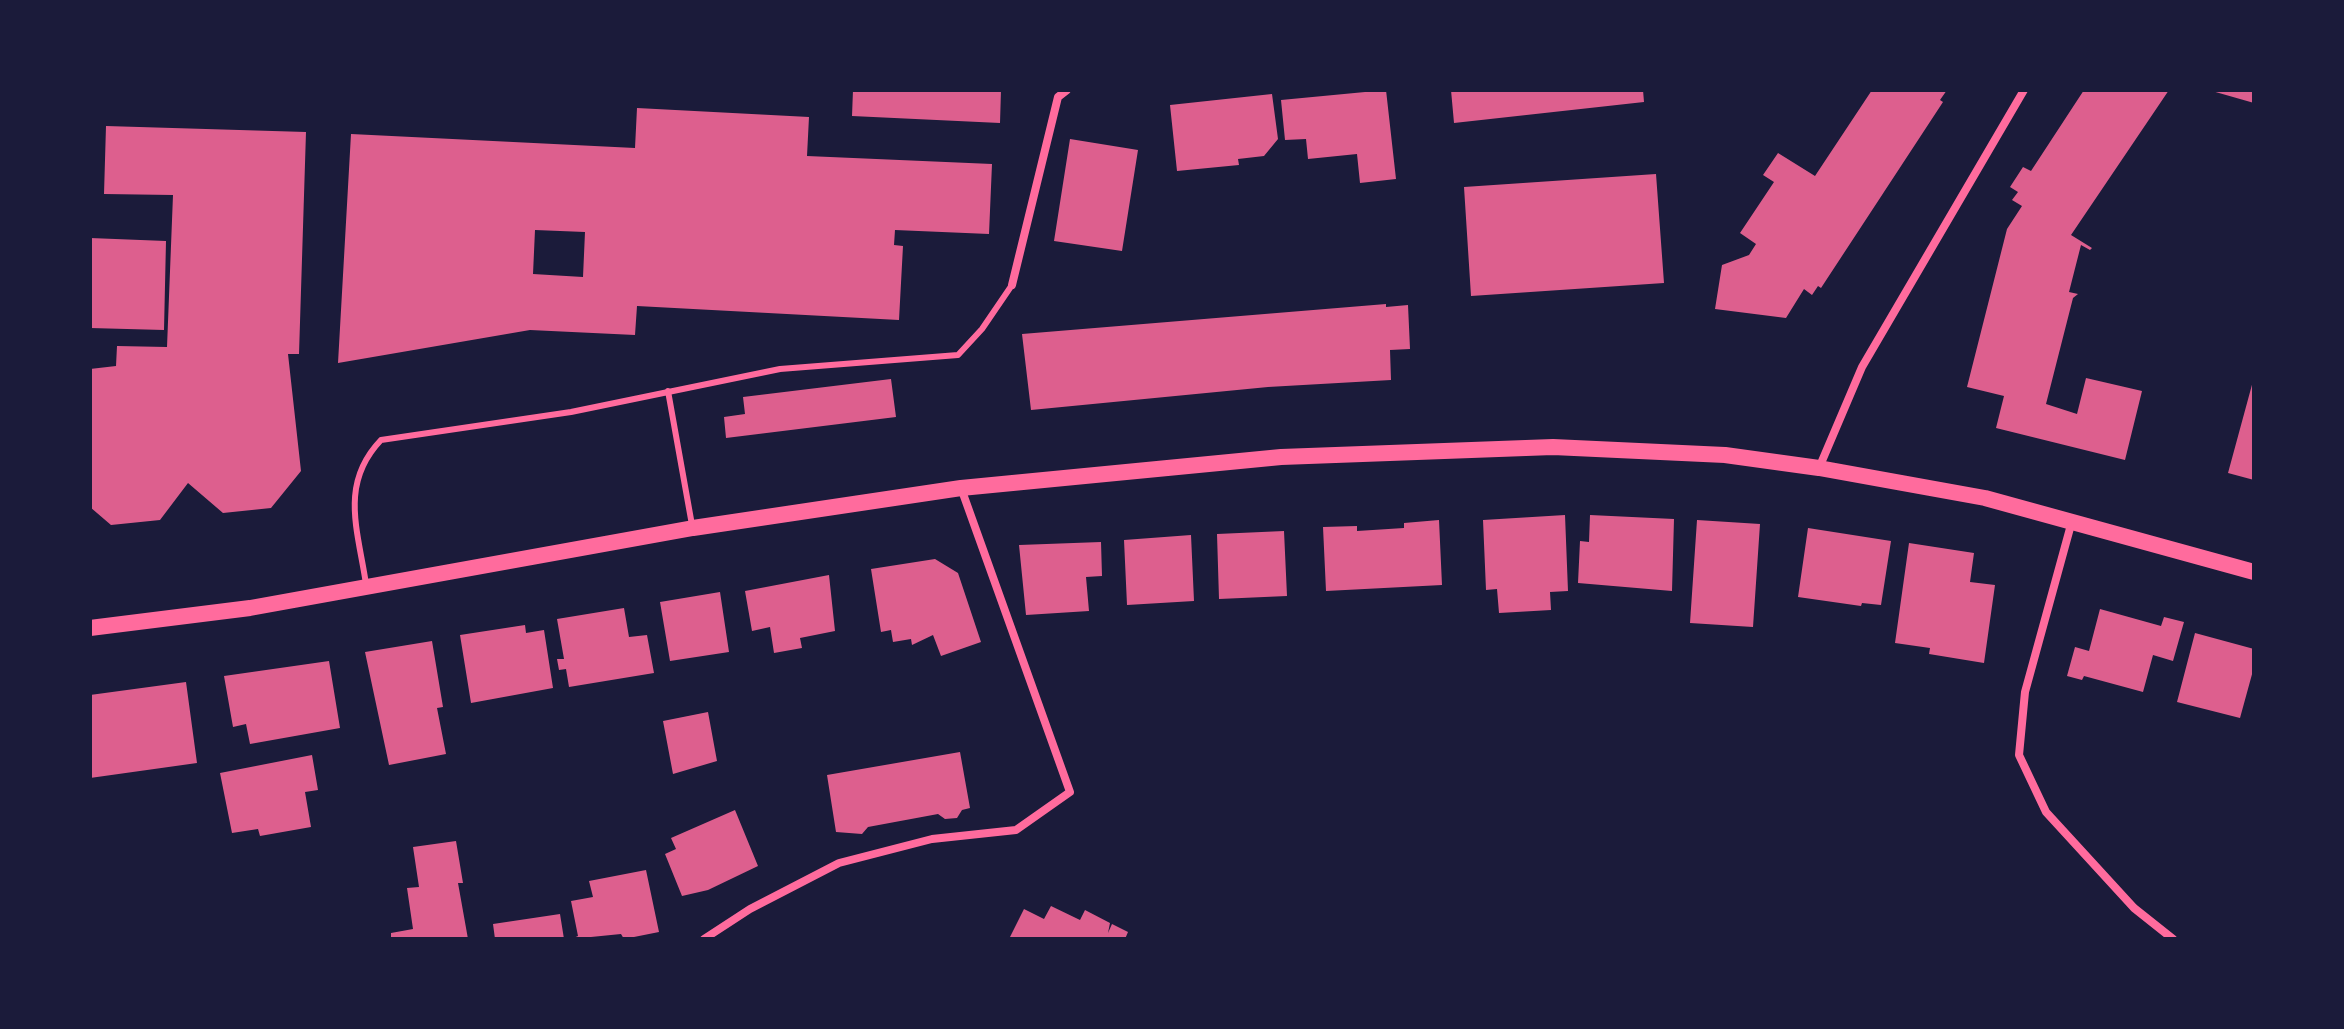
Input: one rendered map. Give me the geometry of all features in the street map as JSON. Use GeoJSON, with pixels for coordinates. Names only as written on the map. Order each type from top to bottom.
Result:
{"type":"FeatureCollection","features":[{"type":"Feature","properties":{"kind":"main road"},"geometry":{"type":"LineString","coordinates":[[90,628],[250,608],[693,528],[961,488],[1281,457],[1553,447],[1725,455],[1819,468],[1985,498],[2254,572]]}},
{"type":"Feature","properties":{"kind":"street"},"geometry":{"type":"LineString","coordinates":[[1012,285],[1058,97],[1067,90]]}},
{"type":"Feature","properties":{"kind":"street"},"geometry":{"type":"LineString","coordinates":[[1819,468],[1862,367],[2024,90]]}},
{"type":"Feature","properties":{"kind":"street"},"geometry":{"type":"LineString","coordinates":[[704,939],[750,909],[839,863],[932,839],[1016,830],[1070,792],[961,488]]}},
{"type":"Feature","properties":{"kind":"street"},"geometry":{"type":"LineString","coordinates":[[2072,521],[2025,692],[2019,755],[2046,812],[2134,908],[2173,939]]}},
{"type":"Feature","properties":{"kind":"lane"},"geometry":{"type":"LineString","coordinates":[[366,588],[354,504],[356,475],[364,458],[381,440],[571,412],[780,369],[958,355],[982,329],[1012,285]]}},
{"type":"Feature","properties":{"kind":"lane"},"geometry":{"type":"LineString","coordinates":[[668,391],[693,528]]}},
{"type":"Feature","properties":{"kind":"building"},"geometry":{"type":"Polygon","coordinates":[[[853,90],[1001,90],[1000,123],[852,116],[853,90]]]}},
{"type":"Feature","properties":{"kind":"building"},"geometry":{"type":"Polygon","coordinates":[[[1386,90],[1396,179],[1360,183],[1357,154],[1308,159],[1306,139],[1285,140],[1281,100],[1386,90]]]}},
{"type":"Feature","properties":{"kind":"building"},"geometry":{"type":"Polygon","coordinates":[[[1451,90],[1643,90],[1644,102],[1454,123],[1451,90]]]}},
{"type":"Feature","properties":{"kind":"building"},"geometry":{"type":"Polygon","coordinates":[[[1872,90],[1947,90],[1940,100],[1943,102],[1821,288],[1818,286],[1812,295],[1804,289],[1786,318],[1715,309],[1722,265],[1749,255],[1756,244],[1740,233],[1774,182],[1763,175],[1778,153],[1815,176],[1872,90]]]}},
{"type":"Feature","properties":{"kind":"building"},"geometry":{"type":"Polygon","coordinates":[[[2084,90],[2169,90],[2071,235],[2092,248],[2090,250],[2081,245],[2069,292],[2078,294],[2073,298],[2046,404],[2077,414],[2086,378],[2142,391],[2125,460],[1996,428],[2004,396],[1967,387],[2007,229],[2022,206],[2012,200],[2018,192],[2010,187],[2023,167],[2031,171],[2084,90]]]}},
{"type":"Feature","properties":{"kind":"building"},"geometry":{"type":"Polygon","coordinates":[[[2254,90],[2254,103],[2212,91],[2254,90]]]}},
{"type":"Feature","properties":{"kind":"building"},"geometry":{"type":"Polygon","coordinates":[[[1272,94],[1278,139],[1264,156],[1238,159],[1239,165],[1177,171],[1170,105],[1272,94]]]}},
{"type":"Feature","properties":{"kind":"building"},"geometry":{"type":"Polygon","coordinates":[[[637,108],[809,117],[807,156],[992,164],[989,234],[895,230],[894,245],[903,246],[899,320],[637,306],[635,335],[530,330],[338,363],[351,134],[635,148],[637,108]],[[535,230],[533,274],[583,277],[585,232],[535,230]]]}},
{"type":"Feature","properties":{"kind":"building"},"geometry":{"type":"Polygon","coordinates":[[[106,126],[306,132],[299,354],[288,354],[301,471],[271,508],[223,513],[188,483],[160,520],[111,525],[90,507],[90,369],[116,366],[117,346],[167,347],[173,195],[104,194],[106,126]]]}},
{"type":"Feature","properties":{"kind":"building"},"geometry":{"type":"Polygon","coordinates":[[[1070,139],[1138,150],[1122,251],[1054,241],[1070,139]]]}},
{"type":"Feature","properties":{"kind":"building"},"geometry":{"type":"Polygon","coordinates":[[[1656,174],[1664,283],[1471,296],[1464,187],[1656,174]]]}},
{"type":"Feature","properties":{"kind":"building"},"geometry":{"type":"Polygon","coordinates":[[[90,238],[166,241],[164,330],[90,328],[90,238]]]}},
{"type":"Feature","properties":{"kind":"building"},"geometry":{"type":"Polygon","coordinates":[[[1386,304],[1386,307],[1408,305],[1410,349],[1390,350],[1391,380],[1268,387],[1031,410],[1022,334],[1386,304]]]}},
{"type":"Feature","properties":{"kind":"building"},"geometry":{"type":"Polygon","coordinates":[[[891,379],[896,417],[726,438],[724,417],[745,414],[743,397],[891,379]]]}},
{"type":"Feature","properties":{"kind":"building"},"geometry":{"type":"Polygon","coordinates":[[[2254,381],[2254,480],[2228,473],[2254,381]]]}},
{"type":"Feature","properties":{"kind":"building"},"geometry":{"type":"Polygon","coordinates":[[[1565,515],[1568,591],[1550,592],[1551,610],[1499,613],[1497,589],[1486,590],[1483,520],[1565,515]]]}},
{"type":"Feature","properties":{"kind":"building"},"geometry":{"type":"Polygon","coordinates":[[[1590,515],[1674,519],[1672,591],[1578,583],[1580,541],[1589,542],[1590,515]]]}},
{"type":"Feature","properties":{"kind":"building"},"geometry":{"type":"Polygon","coordinates":[[[1439,520],[1442,585],[1326,591],[1323,527],[1357,526],[1357,531],[1404,528],[1404,523],[1439,520]]]}},
{"type":"Feature","properties":{"kind":"building"},"geometry":{"type":"Polygon","coordinates":[[[1697,520],[1760,524],[1753,627],[1690,623],[1697,520]]]}},
{"type":"Feature","properties":{"kind":"building"},"geometry":{"type":"Polygon","coordinates":[[[1808,528],[1891,541],[1881,605],[1862,603],[1861,606],[1798,597],[1808,528]]]}},
{"type":"Feature","properties":{"kind":"building"},"geometry":{"type":"Polygon","coordinates":[[[1284,531],[1287,596],[1219,599],[1217,534],[1284,531]]]}},
{"type":"Feature","properties":{"kind":"building"},"geometry":{"type":"Polygon","coordinates":[[[1191,535],[1194,601],[1127,605],[1124,540],[1191,535]]]}},
{"type":"Feature","properties":{"kind":"building"},"geometry":{"type":"Polygon","coordinates":[[[1101,542],[1102,576],[1086,577],[1089,611],[1026,615],[1019,545],[1101,542]]]}},
{"type":"Feature","properties":{"kind":"building"},"geometry":{"type":"Polygon","coordinates":[[[1909,543],[1974,553],[1970,582],[1995,585],[1984,663],[1929,654],[1930,648],[1895,643],[1909,543]]]}},
{"type":"Feature","properties":{"kind":"building"},"geometry":{"type":"Polygon","coordinates":[[[935,559],[958,573],[981,642],[941,656],[933,635],[912,645],[911,639],[893,642],[891,630],[881,632],[871,569],[935,559]]]}},
{"type":"Feature","properties":{"kind":"building"},"geometry":{"type":"Polygon","coordinates":[[[829,575],[835,631],[800,638],[802,648],[774,653],[770,627],[752,631],[745,591],[829,575]]]}},
{"type":"Feature","properties":{"kind":"building"},"geometry":{"type":"Polygon","coordinates":[[[720,592],[729,652],[670,661],[660,602],[720,592]]]}},
{"type":"Feature","properties":{"kind":"building"},"geometry":{"type":"Polygon","coordinates":[[[624,608],[629,637],[647,635],[654,673],[569,687],[566,669],[559,670],[557,659],[564,659],[557,619],[624,608]]]}},
{"type":"Feature","properties":{"kind":"building"},"geometry":{"type":"Polygon","coordinates":[[[2100,609],[2161,626],[2164,617],[2184,622],[2173,661],[2153,655],[2143,692],[2084,676],[2082,680],[2067,676],[2075,647],[2089,651],[2100,609]]]}},
{"type":"Feature","properties":{"kind":"building"},"geometry":{"type":"Polygon","coordinates":[[[525,625],[526,633],[544,630],[553,688],[471,703],[460,635],[525,625]]]}},
{"type":"Feature","properties":{"kind":"building"},"geometry":{"type":"Polygon","coordinates":[[[2195,633],[2254,649],[2254,667],[2240,718],[2177,702],[2195,633]]]}},
{"type":"Feature","properties":{"kind":"building"},"geometry":{"type":"Polygon","coordinates":[[[432,641],[443,707],[437,708],[446,754],[389,765],[365,652],[432,641]]]}},
{"type":"Feature","properties":{"kind":"building"},"geometry":{"type":"Polygon","coordinates":[[[329,661],[340,728],[250,744],[246,724],[233,727],[224,676],[329,661]]]}},
{"type":"Feature","properties":{"kind":"building"},"geometry":{"type":"Polygon","coordinates":[[[186,682],[197,763],[90,778],[90,695],[186,682]]]}},
{"type":"Feature","properties":{"kind":"building"},"geometry":{"type":"Polygon","coordinates":[[[708,712],[717,761],[673,774],[663,721],[708,712]]]}},
{"type":"Feature","properties":{"kind":"building"},"geometry":{"type":"Polygon","coordinates":[[[960,752],[970,808],[962,810],[957,818],[945,819],[938,814],[868,827],[862,834],[836,832],[827,775],[960,752]]]}},
{"type":"Feature","properties":{"kind":"building"},"geometry":{"type":"Polygon","coordinates":[[[312,755],[318,790],[305,792],[311,827],[260,836],[258,829],[232,833],[220,773],[312,755]]]}},
{"type":"Feature","properties":{"kind":"building"},"geometry":{"type":"Polygon","coordinates":[[[735,810],[758,866],[708,890],[682,896],[665,854],[676,849],[671,838],[735,810]]]}},
{"type":"Feature","properties":{"kind":"building"},"geometry":{"type":"Polygon","coordinates":[[[456,841],[463,883],[458,883],[468,939],[391,939],[391,933],[413,929],[407,888],[419,887],[413,847],[456,841]]]}},
{"type":"Feature","properties":{"kind":"building"},"geometry":{"type":"Polygon","coordinates":[[[646,870],[659,932],[624,939],[621,934],[571,939],[578,936],[571,901],[593,897],[589,881],[646,870]]]}},
{"type":"Feature","properties":{"kind":"building"},"geometry":{"type":"Polygon","coordinates":[[[1051,906],[1080,920],[1085,910],[1110,923],[1108,933],[1112,924],[1128,932],[1125,939],[1009,939],[1024,909],[1044,919],[1051,906]]]}},
{"type":"Feature","properties":{"kind":"building"},"geometry":{"type":"Polygon","coordinates":[[[560,914],[564,939],[495,939],[493,924],[560,914]]]}}]}
